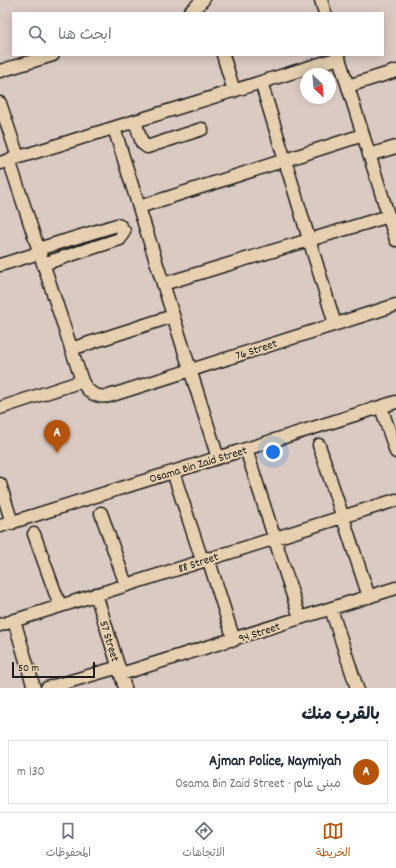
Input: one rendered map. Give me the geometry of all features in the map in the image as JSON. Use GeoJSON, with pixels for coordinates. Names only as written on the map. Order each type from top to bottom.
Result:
{"type":"FeatureCollection","features":[{"type":"Feature","properties":{"kind":"street"},"geometry":{"type":"LineString","coordinates":[[321,0],[325,12]]}},
{"type":"Feature","properties":{"kind":"street"},"geometry":{"type":"LineString","coordinates":[[191,12],[203,6]]}},
{"type":"Feature","properties":{"kind":"street"},"geometry":{"type":"LineString","coordinates":[[0,71],[50,56]]}},
{"type":"Feature","properties":{"kind":"street"},"geometry":{"type":"LineString","coordinates":[[224,56],[234,91]]}},
{"type":"Feature","properties":{"kind":"street"},"geometry":{"type":"LineString","coordinates":[[9,160],[234,91],[338,57],[396,240]]}},
{"type":"Feature","properties":{"kind":"street"},"geometry":{"type":"LineString","coordinates":[[348,86],[396,71]]}},
{"type":"Feature","properties":{"kind":"street"},"geometry":{"type":"LineString","coordinates":[[261,82],[335,324]]}},
{"type":"Feature","properties":{"kind":"street"},"geometry":{"type":"LineString","coordinates":[[0,103],[9,160],[82,381],[0,408]]}},
{"type":"Feature","properties":{"kind":"street"},"geometry":{"type":"LineString","coordinates":[[135,121],[142,144],[147,146],[202,129]]}},
{"type":"Feature","properties":{"kind":"street"},"geometry":{"type":"LineString","coordinates":[[114,128],[218,458]]}},
{"type":"Feature","properties":{"kind":"street"},"geometry":{"type":"LineString","coordinates":[[139,207],[363,136]]}},
{"type":"Feature","properties":{"kind":"street"},"geometry":{"type":"LineString","coordinates":[[369,155],[396,147]]}},
{"type":"Feature","properties":{"kind":"street"},"geometry":{"type":"LineString","coordinates":[[163,284],[389,216]]}},
{"type":"Feature","properties":{"kind":"street"},"geometry":{"type":"LineString","coordinates":[[0,265],[40,255],[120,239],[124,231],[117,225],[40,255]]}},
{"type":"Feature","properties":{"kind":"street","name":"76 Street"},"geometry":{"type":"LineString","coordinates":[[82,381],[98,390],[116,393],[396,305]]}},
{"type":"Feature","properties":{"kind":"street"},"geometry":{"type":"LineString","coordinates":[[71,349],[173,316]]}},
{"type":"Feature","properties":{"kind":"street","name":"Osama Bin Zaid Street"},"geometry":{"type":"LineString","coordinates":[[0,526],[396,402]]}},
{"type":"Feature","properties":{"kind":"street"},"geometry":{"type":"LineString","coordinates":[[381,407],[396,452]]}},
{"type":"Feature","properties":{"kind":"street"},"geometry":{"type":"LineString","coordinates":[[319,445],[369,597]]}},
{"type":"Feature","properties":{"kind":"street"},"geometry":{"type":"LineString","coordinates":[[246,449],[300,618]]}},
{"type":"Feature","properties":{"kind":"street"},"geometry":{"type":"LineString","coordinates":[[172,472],[234,640]]}},
{"type":"Feature","properties":{"kind":"street"},"geometry":{"type":"LineString","coordinates":[[0,484],[12,523]]}},
{"type":"Feature","properties":{"kind":"street","name":"88 Street"},"geometry":{"type":"LineString","coordinates":[[0,625],[205,559],[274,539],[396,500]]}},
{"type":"Feature","properties":{"kind":"street"},"geometry":{"type":"LineString","coordinates":[[101,513],[126,585]]}},
{"type":"Feature","properties":{"kind":"street"},"geometry":{"type":"LineString","coordinates":[[34,534],[60,606]]}},
{"type":"Feature","properties":{"kind":"street","name":"94 Street"},"geometry":{"type":"LineString","coordinates":[[46,688],[120,671],[234,640],[396,588]]}},
{"type":"Feature","properties":{"kind":"street","name":"57 Street"},"geometry":{"type":"LineString","coordinates":[[96,594],[125,688]]}},
{"type":"Feature","properties":{"kind":"street"},"geometry":{"type":"LineString","coordinates":[[331,609],[357,688]]}},
{"type":"Feature","properties":{"kind":"street"},"geometry":{"type":"LineString","coordinates":[[14,620],[34,688]]}},
{"type":"Feature","properties":{"kind":"place","name":"Ajman Police, Naymiyah"},"geometry":{"type":"Point","coordinates":[57,453]}}]}
